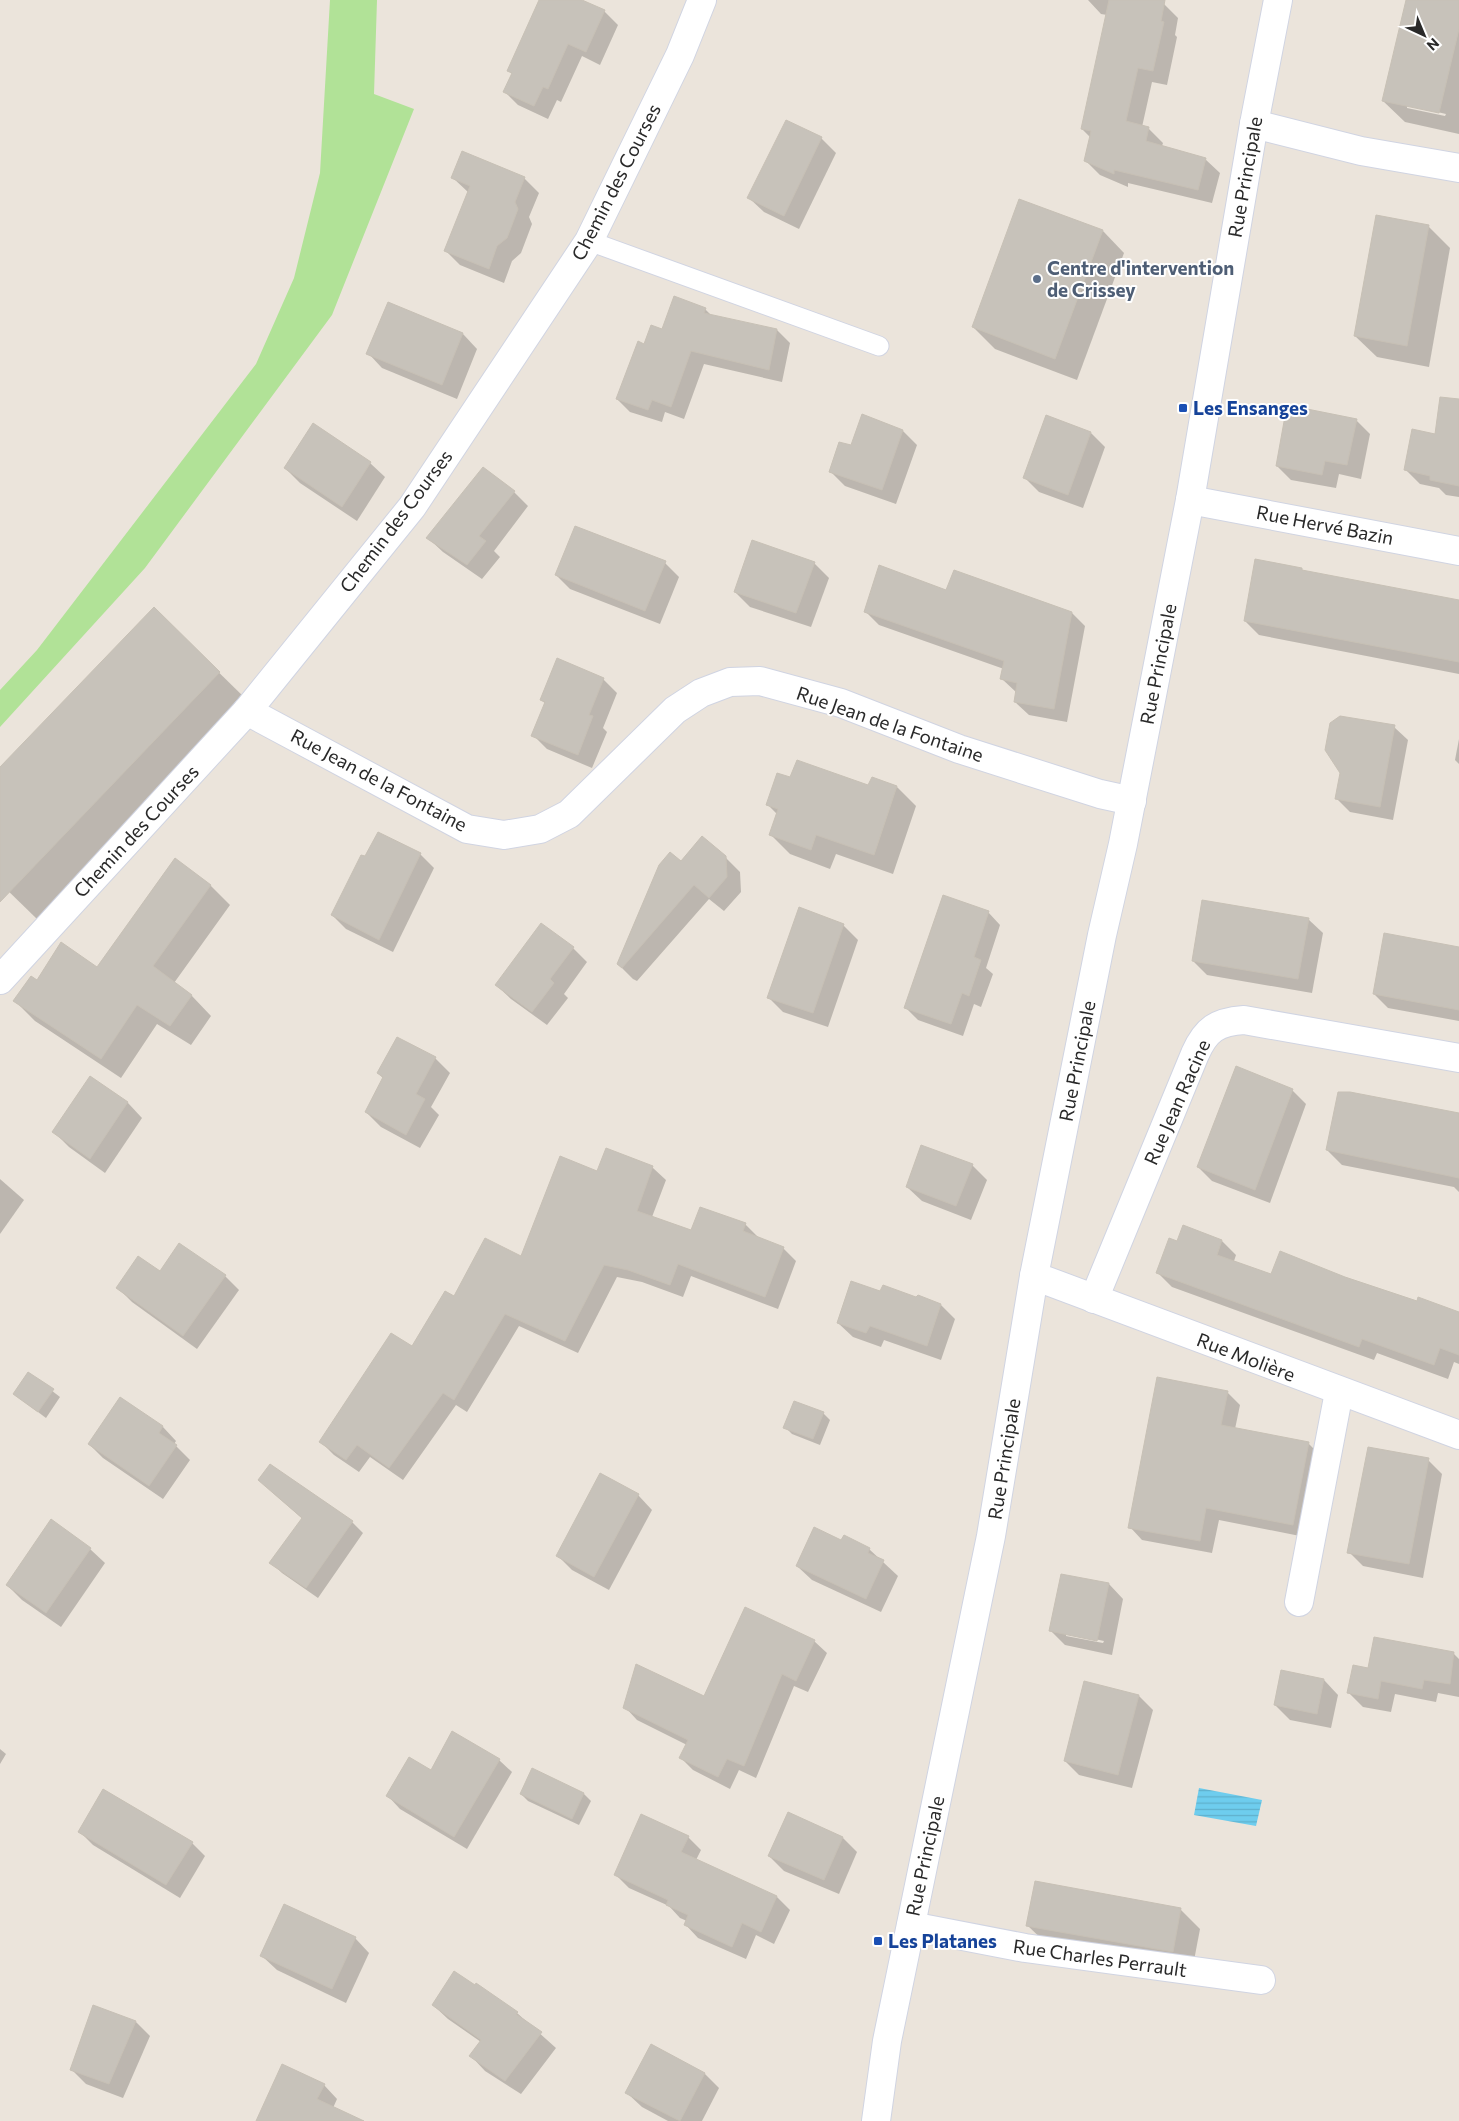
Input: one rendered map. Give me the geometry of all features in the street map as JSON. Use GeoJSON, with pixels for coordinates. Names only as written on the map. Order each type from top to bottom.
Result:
{"type":"FeatureCollection","features":[{"type":"Feature","properties":{"kind":"street","name":"Chemin des Courses"},"geometry":{"type":"LineString","coordinates":[[0,980],[247,711],[412,507],[589,242],[680,54],[702,0]]}},
{"type":"Feature","properties":{"kind":"street","name":"Rue Principale"},"geometry":{"type":"LineString","coordinates":[[876,2121],[887,2041],[991,1536],[1034,1276],[1102,935],[1132,800],[1190,500],[1254,124],[1278,0]]}},
{"type":"Feature","properties":{"kind":"street"},"geometry":{"type":"LineString","coordinates":[[1254,124],[1361,151],[1459,168]]}},
{"type":"Feature","properties":{"kind":"street","name":"Rue Hervé Bazin"},"geometry":{"type":"LineString","coordinates":[[1190,500],[1459,551]]}},
{"type":"Feature","properties":{"kind":"street","name":"Rue Jean de la Fontaine"},"geometry":{"type":"LineString","coordinates":[[247,711],[467,829],[504,835],[540,828],[569,814],[675,710],[701,693],[730,682],[760,681],[841,703],[959,749],[1100,794],[1132,800]]}},
{"type":"Feature","properties":{"kind":"street","name":"Rue Jean Racine"},"geometry":{"type":"LineString","coordinates":[[1094,1299],[1195,1054],[1208,1031],[1226,1021],[1244,1020],[1459,1058]]}},
{"type":"Feature","properties":{"kind":"street","name":"Rue Molière"},"geometry":{"type":"LineString","coordinates":[[1034,1276],[1338,1392],[1459,1435]]}},
{"type":"Feature","properties":{"kind":"street"},"geometry":{"type":"LineString","coordinates":[[1299,1602],[1338,1392]]}},
{"type":"Feature","properties":{"kind":"street","name":"Rue Charles Perrault"},"geometry":{"type":"LineString","coordinates":[[911,1926],[1026,1948],[1261,1980]]}},
{"type":"Feature","properties":{"kind":"lane"},"geometry":{"type":"LineString","coordinates":[[589,242],[879,346]]}},
{"type":"Feature","properties":{"kind":"green space"},"geometry":{"type":"Polygon","coordinates":[[[330,0],[377,0],[374,94],[414,109],[332,315],[145,568],[0,727],[0,690],[37,650],[256,364],[294,278],[320,173],[330,0]]]}},
{"type":"Feature","properties":{"kind":"water"},"geometry":{"type":"Polygon","coordinates":[[[1199,1788],[1262,1800],[1256,1826],[1194,1815],[1199,1788]]]}},
{"type":"Feature","properties":{"kind":"building"},"geometry":{"type":"Polygon","coordinates":[[[539,0],[582,0],[605,10],[586,52],[568,44],[548,89],[543,87],[534,106],[503,92],[512,73],[507,71],[539,0]]]}},
{"type":"Feature","properties":{"kind":"building"},"geometry":{"type":"Polygon","coordinates":[[[1109,0],[1165,0],[1161,21],[1164,22],[1153,71],[1138,68],[1126,121],[1149,127],[1146,141],[1206,158],[1198,190],[1114,170],[1114,174],[1084,161],[1091,131],[1081,129],[1109,0]]]}},
{"type":"Feature","properties":{"kind":"building"},"geometry":{"type":"Polygon","coordinates":[[[1406,0],[1459,0],[1459,29],[1439,113],[1382,101],[1406,0]]]}},
{"type":"Feature","properties":{"kind":"building"},"geometry":{"type":"Polygon","coordinates":[[[786,120],[822,137],[784,216],[747,198],[786,120]]]}},
{"type":"Feature","properties":{"kind":"building"},"geometry":{"type":"Polygon","coordinates":[[[462,151],[525,177],[515,202],[518,209],[507,238],[497,246],[489,269],[444,251],[470,186],[451,178],[462,151]]]}},
{"type":"Feature","properties":{"kind":"building","name":"Centre d'intervention de Crissey"},"geometry":{"type":"Polygon","coordinates":[[[1019,199],[1103,230],[1055,359],[972,327],[1019,199]]]}},
{"type":"Feature","properties":{"kind":"building"},"geometry":{"type":"Polygon","coordinates":[[[1376,215],[1429,225],[1407,346],[1354,336],[1376,215]]]}},
{"type":"Feature","properties":{"kind":"building"},"geometry":{"type":"Polygon","coordinates":[[[674,296],[706,308],[704,313],[777,329],[769,370],[691,351],[671,407],[652,400],[648,410],[616,399],[638,341],[644,344],[651,325],[662,329],[674,296]]]}},
{"type":"Feature","properties":{"kind":"building"},"geometry":{"type":"Polygon","coordinates":[[[388,302],[463,333],[442,385],[366,354],[388,302]]]}},
{"type":"Feature","properties":{"kind":"building"},"geometry":{"type":"Polygon","coordinates":[[[1440,397],[1459,399],[1459,486],[1430,480],[1430,476],[1404,470],[1412,429],[1435,434],[1440,397]]]}},
{"type":"Feature","properties":{"kind":"building"},"geometry":{"type":"Polygon","coordinates":[[[1287,405],[1357,419],[1347,465],[1325,461],[1322,475],[1276,466],[1287,405]]]}},
{"type":"Feature","properties":{"kind":"building"},"geometry":{"type":"Polygon","coordinates":[[[862,414],[903,430],[882,490],[829,472],[839,442],[851,445],[862,414]]]}},
{"type":"Feature","properties":{"kind":"building"},"geometry":{"type":"Polygon","coordinates":[[[1046,415],[1091,432],[1068,495],[1023,478],[1046,415]]]}},
{"type":"Feature","properties":{"kind":"building"},"geometry":{"type":"Polygon","coordinates":[[[313,423],[371,462],[342,507],[284,468],[313,423]]]}},
{"type":"Feature","properties":{"kind":"building"},"geometry":{"type":"Polygon","coordinates":[[[483,467],[515,491],[479,536],[486,541],[467,565],[426,538],[483,467]]]}},
{"type":"Feature","properties":{"kind":"building"},"geometry":{"type":"Polygon","coordinates":[[[575,526],[666,561],[645,611],[555,575],[575,526]]]}},
{"type":"Feature","properties":{"kind":"building"},"geometry":{"type":"Polygon","coordinates":[[[752,540],[815,562],[796,613],[734,592],[752,540]]]}},
{"type":"Feature","properties":{"kind":"building"},"geometry":{"type":"Polygon","coordinates":[[[1255,559],[1302,568],[1302,570],[1459,600],[1459,662],[1244,621],[1255,559]]]}},
{"type":"Feature","properties":{"kind":"building"},"geometry":{"type":"Polygon","coordinates":[[[879,565],[946,590],[954,570],[1072,612],[1054,709],[1014,702],[1017,683],[1000,679],[1004,661],[864,612],[879,565]]]}},
{"type":"Feature","properties":{"kind":"building"},"geometry":{"type":"Polygon","coordinates":[[[154,607],[220,672],[0,902],[0,767],[154,607]]]}},
{"type":"Feature","properties":{"kind":"building"},"geometry":{"type":"Polygon","coordinates":[[[557,658],[604,678],[589,715],[593,716],[578,755],[531,736],[545,702],[540,700],[557,658]]]}},
{"type":"Feature","properties":{"kind":"building"},"geometry":{"type":"Polygon","coordinates":[[[1340,716],[1395,725],[1380,807],[1335,799],[1340,773],[1325,750],[1330,723],[1340,716]]]}},
{"type":"Feature","properties":{"kind":"building"},"geometry":{"type":"Polygon","coordinates":[[[797,760],[868,785],[872,777],[897,786],[874,855],[816,835],[811,850],[769,835],[778,809],[766,805],[777,773],[790,777],[797,760]]]}},
{"type":"Feature","properties":{"kind":"building"},"geometry":{"type":"Polygon","coordinates":[[[378,832],[421,853],[379,940],[331,915],[361,855],[365,856],[378,832]]]}},
{"type":"Feature","properties":{"kind":"building"},"geometry":{"type":"Polygon","coordinates":[[[702,836],[726,856],[727,877],[709,898],[694,885],[622,968],[617,964],[659,865],[670,852],[681,861],[702,836]]]}},
{"type":"Feature","properties":{"kind":"building"},"geometry":{"type":"Polygon","coordinates":[[[175,858],[211,885],[153,966],[192,995],[170,1026],[137,1005],[101,1059],[13,1001],[31,976],[37,980],[61,942],[97,967],[175,858]]]}},
{"type":"Feature","properties":{"kind":"building"},"geometry":{"type":"Polygon","coordinates":[[[943,895],[989,911],[974,957],[981,960],[969,996],[962,993],[951,1024],[904,1008],[943,895]]]}},
{"type":"Feature","properties":{"kind":"building"},"geometry":{"type":"Polygon","coordinates":[[[1202,900],[1309,918],[1298,979],[1192,961],[1202,900]]]}},
{"type":"Feature","properties":{"kind":"building"},"geometry":{"type":"Polygon","coordinates":[[[799,907],[844,924],[813,1013],[767,998],[799,907]]]}},
{"type":"Feature","properties":{"kind":"building"},"geometry":{"type":"Polygon","coordinates":[[[541,923],[574,947],[550,979],[554,983],[532,1012],[495,985],[541,923]]]}},
{"type":"Feature","properties":{"kind":"building"},"geometry":{"type":"Polygon","coordinates":[[[1384,933],[1459,947],[1459,1010],[1373,994],[1384,933]]]}},
{"type":"Feature","properties":{"kind":"building"},"geometry":{"type":"Polygon","coordinates":[[[397,1037],[436,1057],[416,1094],[425,1099],[406,1135],[365,1112],[383,1077],[377,1073],[397,1037]]]}},
{"type":"Feature","properties":{"kind":"building"},"geometry":{"type":"Polygon","coordinates":[[[1236,1066],[1293,1089],[1255,1190],[1197,1167],[1236,1066]]]}},
{"type":"Feature","properties":{"kind":"building"},"geometry":{"type":"Polygon","coordinates":[[[90,1076],[128,1102],[90,1159],[52,1132],[90,1076]]]}},
{"type":"Feature","properties":{"kind":"building"},"geometry":{"type":"Polygon","coordinates":[[[1338,1092],[1350,1092],[1459,1113],[1459,1178],[1326,1150],[1338,1092]]]}},
{"type":"Feature","properties":{"kind":"building"},"geometry":{"type":"Polygon","coordinates":[[[921,1145],[973,1164],[956,1206],[906,1187],[921,1145]]]}},
{"type":"Feature","properties":{"kind":"building"},"geometry":{"type":"Polygon","coordinates":[[[606,1148],[653,1166],[637,1211],[691,1230],[700,1207],[746,1223],[743,1231],[784,1247],[765,1297],[678,1264],[670,1285],[628,1270],[604,1265],[565,1341],[505,1314],[454,1400],[443,1393],[389,1468],[357,1445],[346,1460],[319,1442],[391,1333],[412,1346],[445,1291],[454,1296],[485,1238],[521,1256],[560,1156],[597,1171],[606,1148]]]}},
{"type":"Feature","properties":{"kind":"building"},"geometry":{"type":"Polygon","coordinates":[[[1183,1225],[1222,1240],[1217,1255],[1271,1274],[1280,1251],[1345,1277],[1417,1301],[1418,1297],[1459,1312],[1459,1355],[1440,1348],[1434,1365],[1362,1339],[1359,1347],[1156,1273],[1169,1238],[1177,1241],[1183,1225]]]}},
{"type":"Feature","properties":{"kind":"building"},"geometry":{"type":"Polygon","coordinates":[[[179,1243],[226,1275],[183,1336],[116,1288],[138,1256],[160,1271],[179,1243]]]}},
{"type":"Feature","properties":{"kind":"building"},"geometry":{"type":"Polygon","coordinates":[[[851,1281],[880,1291],[883,1285],[941,1304],[927,1346],[870,1326],[866,1333],[837,1323],[851,1281]]]}},
{"type":"Feature","properties":{"kind":"building"},"geometry":{"type":"Polygon","coordinates":[[[28,1372],[54,1389],[38,1412],[13,1394],[28,1372]]]}},
{"type":"Feature","properties":{"kind":"building"},"geometry":{"type":"Polygon","coordinates":[[[1157,1377],[1228,1391],[1221,1425],[1309,1442],[1293,1525],[1206,1508],[1200,1541],[1128,1528],[1157,1377]]]}},
{"type":"Feature","properties":{"kind":"building"},"geometry":{"type":"Polygon","coordinates":[[[120,1397],[163,1426],[159,1433],[177,1445],[149,1486],[88,1444],[120,1397]]]}},
{"type":"Feature","properties":{"kind":"building"},"geometry":{"type":"Polygon","coordinates":[[[794,1401],[824,1412],[813,1439],[783,1428],[794,1401]]]}},
{"type":"Feature","properties":{"kind":"building"},"geometry":{"type":"Polygon","coordinates":[[[1368,1447],[1429,1458],[1409,1564],[1347,1553],[1368,1447]]]}},
{"type":"Feature","properties":{"kind":"building"},"geometry":{"type":"Polygon","coordinates":[[[270,1464],[353,1521],[306,1588],[269,1563],[302,1518],[258,1480],[270,1464]]]}},
{"type":"Feature","properties":{"kind":"building"},"geometry":{"type":"Polygon","coordinates":[[[600,1473],[639,1494],[594,1577],[556,1556],[600,1473]]]}},
{"type":"Feature","properties":{"kind":"building"},"geometry":{"type":"Polygon","coordinates":[[[51,1519],[91,1548],[46,1613],[6,1585],[51,1519]]]}},
{"type":"Feature","properties":{"kind":"building"},"geometry":{"type":"Polygon","coordinates":[[[814,1527],[841,1540],[844,1535],[870,1548],[868,1553],[884,1560],[866,1599],[796,1566],[814,1527]]]}},
{"type":"Feature","properties":{"kind":"building"},"geometry":{"type":"Polygon","coordinates":[[[1061,1574],[1109,1583],[1097,1641],[1049,1631],[1061,1574]]]}},
{"type":"Feature","properties":{"kind":"building"},"geometry":{"type":"Polygon","coordinates":[[[745,1607],[815,1640],[796,1681],[782,1674],[744,1766],[727,1759],[718,1777],[679,1758],[688,1740],[623,1708],[636,1664],[704,1696],[745,1607]]]}},
{"type":"Feature","properties":{"kind":"building"},"geometry":{"type":"Polygon","coordinates":[[[1374,1637],[1454,1652],[1450,1684],[1424,1680],[1422,1689],[1381,1681],[1378,1699],[1347,1693],[1353,1665],[1368,1668],[1374,1637]]]}},
{"type":"Feature","properties":{"kind":"building"},"geometry":{"type":"Polygon","coordinates":[[[1281,1670],[1324,1679],[1317,1714],[1274,1705],[1281,1670]]]}},
{"type":"Feature","properties":{"kind":"building"},"geometry":{"type":"Polygon","coordinates":[[[1084,1681],[1139,1695],[1118,1775],[1064,1761],[1084,1681]]]}},
{"type":"Feature","properties":{"kind":"building"},"geometry":{"type":"Polygon","coordinates":[[[452,1731],[500,1759],[454,1837],[386,1796],[409,1757],[431,1770],[452,1731]]]}},
{"type":"Feature","properties":{"kind":"building"},"geometry":{"type":"Polygon","coordinates":[[[532,1768],[584,1793],[572,1819],[520,1794],[532,1768]]]}},
{"type":"Feature","properties":{"kind":"building"},"geometry":{"type":"Polygon","coordinates":[[[103,1789],[193,1842],[166,1885],[78,1832],[103,1789]]]}},
{"type":"Feature","properties":{"kind":"building"},"geometry":{"type":"Polygon","coordinates":[[[788,1812],[843,1837],[824,1880],[768,1856],[788,1812]]]}},
{"type":"Feature","properties":{"kind":"building"},"geometry":{"type":"Polygon","coordinates":[[[641,1814],[689,1836],[681,1852],[777,1896],[761,1932],[742,1923],[732,1947],[684,1925],[688,1915],[666,1905],[668,1900],[614,1875],[641,1814]]]}},
{"type":"Feature","properties":{"kind":"building"},"geometry":{"type":"Polygon","coordinates":[[[1035,1881],[1181,1908],[1173,1952],[1026,1926],[1035,1881]]]}},
{"type":"Feature","properties":{"kind":"building"},"geometry":{"type":"Polygon","coordinates":[[[284,1904],[356,1937],[332,1989],[260,1956],[284,1904]]]}},
{"type":"Feature","properties":{"kind":"building"},"geometry":{"type":"Polygon","coordinates":[[[454,1971],[475,1985],[476,1983],[518,2012],[516,2014],[542,2032],[505,2081],[469,2056],[481,2040],[432,2005],[454,1971]]]}},
{"type":"Feature","properties":{"kind":"building"},"geometry":{"type":"Polygon","coordinates":[[[93,2005],[136,2021],[109,2084],[70,2070],[93,2005]]]}},
{"type":"Feature","properties":{"kind":"building"},"geometry":{"type":"Polygon","coordinates":[[[651,2044],[705,2073],[680,2121],[625,2093],[651,2044]]]}},
{"type":"Feature","properties":{"kind":"building"},"geometry":{"type":"Polygon","coordinates":[[[282,2064],[325,2084],[317,2099],[364,2121],[256,2121],[282,2064]]]}},
{"type":"Feature","properties":{"kind":"place","name":"Centre d'intervention de Crissey"},"geometry":{"type":"Point","coordinates":[1037,279]}},
{"type":"Feature","properties":{"kind":"place","name":"Les Ensanges"},"geometry":{"type":"Point","coordinates":[1183,408]}},
{"type":"Feature","properties":{"kind":"place","name":"Les Platanes"},"geometry":{"type":"Point","coordinates":[878,1941]}}]}
